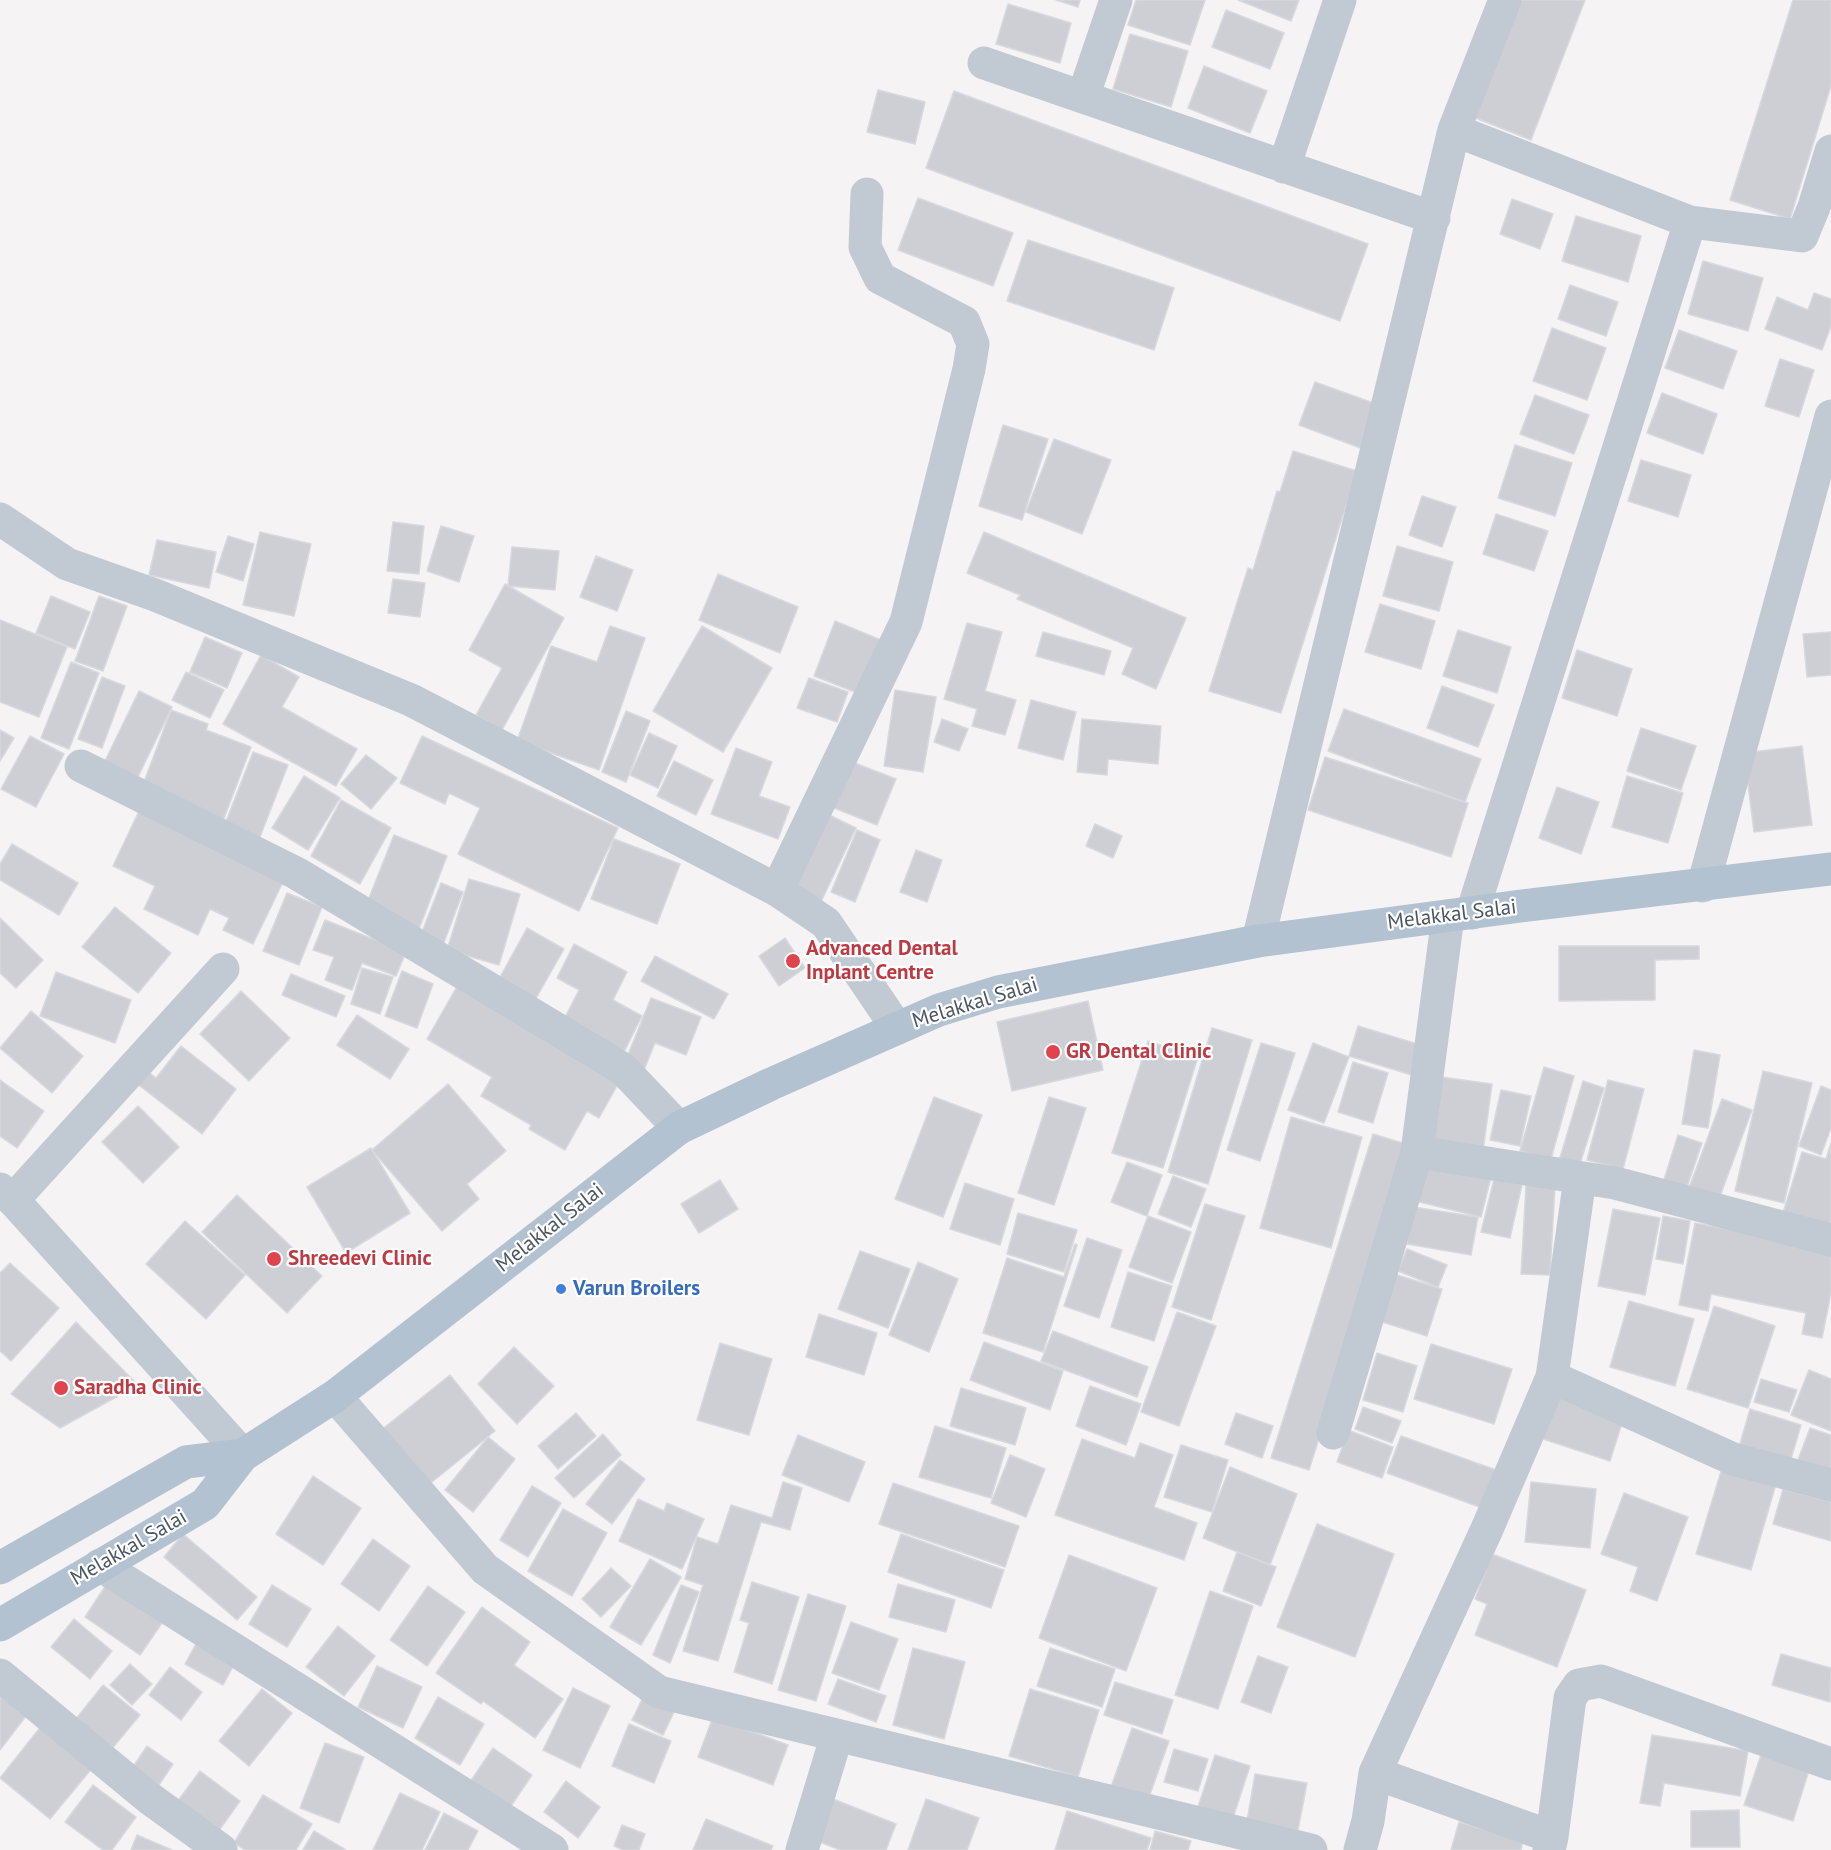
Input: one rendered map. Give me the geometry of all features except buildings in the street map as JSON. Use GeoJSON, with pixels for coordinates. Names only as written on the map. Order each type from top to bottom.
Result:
{"type":"FeatureCollection","features":[{"type":"Feature","properties":{"kind":"main road","name":"Melakkal Salai"},"geometry":{"type":"LineString","coordinates":[[0,1625],[205,1504],[243,1455],[334,1396],[679,1128],[771,1084],[939,1010],[998,992],[1258,941],[1831,869]]}},
{"type":"Feature","properties":{"kind":"main road","name":"Melakkal Salai"},"geometry":{"type":"LineString","coordinates":[[0,1568],[186,1462],[243,1455]]}},
{"type":"Feature","properties":{"kind":"street"},"geometry":{"type":"LineString","coordinates":[[1083,97],[1116,0]]}},
{"type":"Feature","properties":{"kind":"street"},"geometry":{"type":"LineString","coordinates":[[1284,167],[1340,0]]}},
{"type":"Feature","properties":{"kind":"street"},"geometry":{"type":"LineString","coordinates":[[1258,941],[1454,130],[1504,0]]}},
{"type":"Feature","properties":{"kind":"street"},"geometry":{"type":"LineString","coordinates":[[984,63],[1434,218]]}},
{"type":"Feature","properties":{"kind":"street"},"geometry":{"type":"LineString","coordinates":[[1454,130],[1690,222],[1802,236],[1823,208],[1831,151]]}},
{"type":"Feature","properties":{"kind":"street"},"geometry":{"type":"LineString","coordinates":[[777,890],[906,622],[969,369],[973,344],[964,322],[880,278],[866,247],[867,194]]}},
{"type":"Feature","properties":{"kind":"street"},"geometry":{"type":"LineString","coordinates":[[1333,1433],[1417,1152],[1460,914],[1690,222]]}},
{"type":"Feature","properties":{"kind":"street"},"geometry":{"type":"LineString","coordinates":[[1703,886],[1831,416]]}},
{"type":"Feature","properties":{"kind":"street"},"geometry":{"type":"LineString","coordinates":[[0,519],[67,564],[155,595],[411,700],[777,890],[826,923],[897,1028]]}},
{"type":"Feature","properties":{"kind":"street"},"geometry":{"type":"LineString","coordinates":[[81,766],[296,873],[595,1052],[623,1069],[679,1128]]}},
{"type":"Feature","properties":{"kind":"street"},"geometry":{"type":"LineString","coordinates":[[223,969],[6,1195],[243,1455]]}},
{"type":"Feature","properties":{"kind":"street"},"geometry":{"type":"LineString","coordinates":[[1417,1152],[1615,1183],[1831,1240]]}},
{"type":"Feature","properties":{"kind":"street"},"geometry":{"type":"LineString","coordinates":[[1360,1850],[1368,1821],[1376,1773],[1487,1528],[1552,1377],[1580,1178]]}},
{"type":"Feature","properties":{"kind":"street"},"geometry":{"type":"LineString","coordinates":[[1552,1377],[1733,1460],[1831,1485]]}},
{"type":"Feature","properties":{"kind":"street"},"geometry":{"type":"LineString","coordinates":[[334,1396],[485,1569],[659,1692],[1311,1850]]}},
{"type":"Feature","properties":{"kind":"street"},"geometry":{"type":"LineString","coordinates":[[100,1565],[552,1850]]}},
{"type":"Feature","properties":{"kind":"street"},"geometry":{"type":"LineString","coordinates":[[0,1675],[149,1798],[221,1850]]}},
{"type":"Feature","properties":{"kind":"street"},"geometry":{"type":"LineString","coordinates":[[1376,1773],[1551,1844],[1570,1698],[1580,1684],[1601,1681],[1831,1764]]}},
{"type":"Feature","properties":{"kind":"street"},"geometry":{"type":"LineString","coordinates":[[802,1850],[837,1735]]}},
{"type":"Feature","properties":{"kind":"place","name":"Advanced Dental Inplant Centre"},"geometry":{"type":"Point","coordinates":[793,961]}},
{"type":"Feature","properties":{"kind":"place","name":"GR Dental Clinic"},"geometry":{"type":"Point","coordinates":[1053,1052]}},
{"type":"Feature","properties":{"kind":"place","name":"Shreedevi Clinic"},"geometry":{"type":"Point","coordinates":[274,1259]}},
{"type":"Feature","properties":{"kind":"place","name":"Varun Broilers"},"geometry":{"type":"Point","coordinates":[561,1289]}},
{"type":"Feature","properties":{"kind":"place","name":"Saradha Clinic"},"geometry":{"type":"Point","coordinates":[61,1388]}}]}
